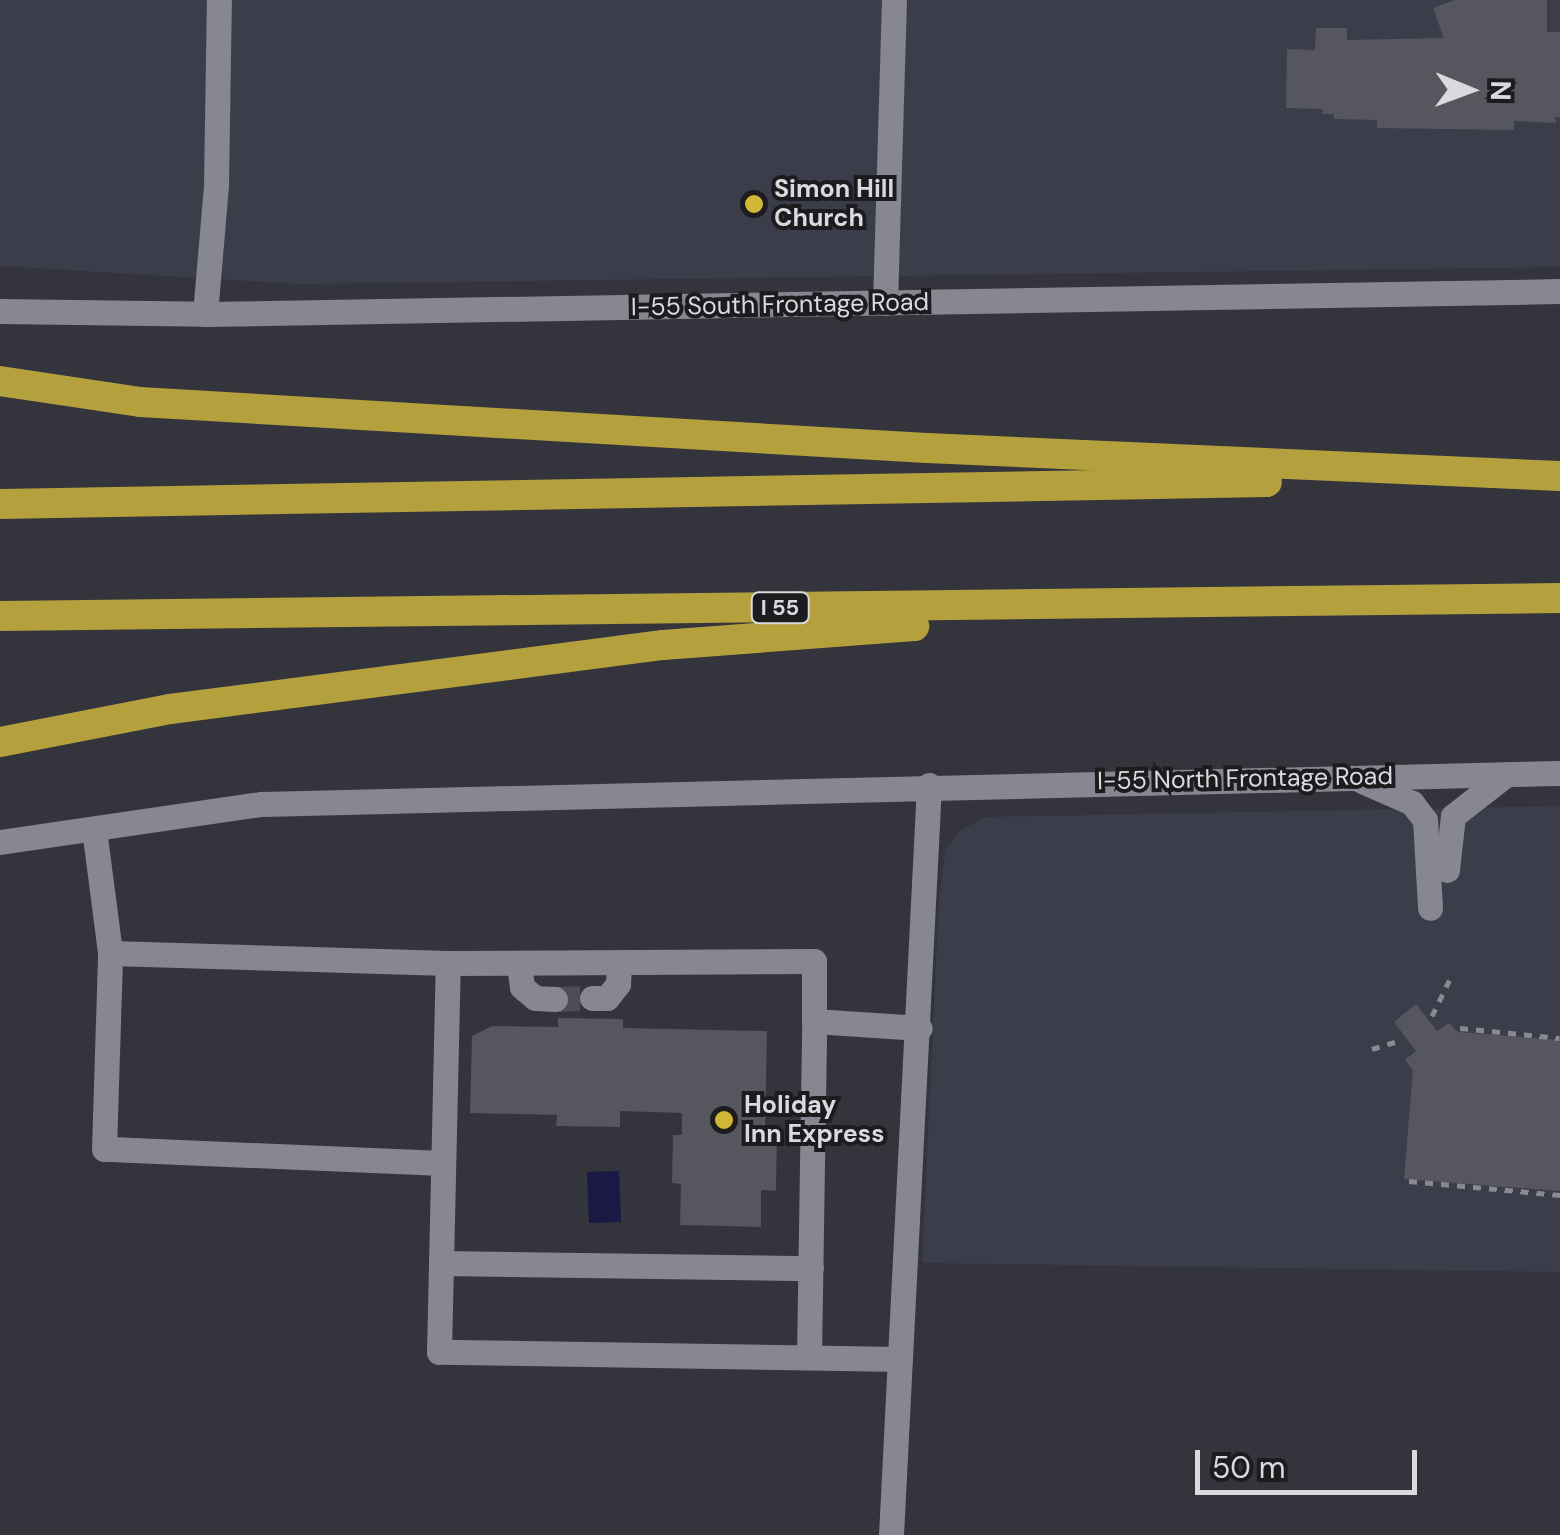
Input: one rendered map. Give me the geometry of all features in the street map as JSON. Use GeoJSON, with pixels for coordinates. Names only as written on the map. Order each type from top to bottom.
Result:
{"type":"FeatureCollection","features":[{"type":"Feature","properties":{"kind":"highway"},"geometry":{"type":"LineString","coordinates":[[0,381],[140,402],[927,448],[1559,476]]}},
{"type":"Feature","properties":{"kind":"highway"},"geometry":{"type":"LineString","coordinates":[[0,504],[1559,476]]}},
{"type":"Feature","properties":{"kind":"highway","name":"I 55"},"geometry":{"type":"LineString","coordinates":[[0,616],[1560,598]]}},
{"type":"Feature","properties":{"kind":"highway"},"geometry":{"type":"LineString","coordinates":[[0,742],[170,709],[663,645],[1178,605]]}},
{"type":"Feature","properties":{"kind":"street"},"geometry":{"type":"LineString","coordinates":[[206,314],[216,185],[219,0]]}},
{"type":"Feature","properties":{"kind":"street"},"geometry":{"type":"LineString","coordinates":[[885,303],[894,0]]}},
{"type":"Feature","properties":{"kind":"street","name":"I-55 South Frontage Road"},"geometry":{"type":"LineString","coordinates":[[0,311],[206,314],[1560,291]]}},
{"type":"Feature","properties":{"kind":"street","name":"I-55 North Frontage Road"},"geometry":{"type":"LineString","coordinates":[[0,842],[262,804],[1560,772]]}},
{"type":"Feature","properties":{"kind":"street"},"geometry":{"type":"LineString","coordinates":[[1352,777],[1412,803],[1425,820],[1439,909],[1452,816],[1507,774]]}},
{"type":"Feature","properties":{"kind":"street"},"geometry":{"type":"LineString","coordinates":[[891,1535],[930,786]]}},
{"type":"Feature","properties":{"kind":"street"},"geometry":{"type":"LineString","coordinates":[[94,829],[110,953],[104,1149],[443,1164]]}},
{"type":"Feature","properties":{"kind":"street"},"geometry":{"type":"LineString","coordinates":[[110,953],[448,963],[814,961],[810,1357]]}},
{"type":"Feature","properties":{"kind":"street"},"geometry":{"type":"LineString","coordinates":[[448,963],[438,1352],[900,1359]]}},
{"type":"Feature","properties":{"kind":"street"},"geometry":{"type":"LineString","coordinates":[[518,963],[522,987],[535,998],[555,998]]}},
{"type":"Feature","properties":{"kind":"street"},"geometry":{"type":"LineString","coordinates":[[592,998],[607,998],[618,984],[619,963]]}},
{"type":"Feature","properties":{"kind":"street"},"geometry":{"type":"LineString","coordinates":[[814,1021],[920,1028]]}},
{"type":"Feature","properties":{"kind":"street"},"geometry":{"type":"LineString","coordinates":[[441,1263],[810,1268]]}},
{"type":"Feature","properties":{"kind":"path"},"geometry":{"type":"LineString","coordinates":[[1432,1016],[1452,975]]}},
{"type":"Feature","properties":{"kind":"path"},"geometry":{"type":"LineString","coordinates":[[1460,1028],[1560,1038]]}},
{"type":"Feature","properties":{"kind":"path"},"geometry":{"type":"LineString","coordinates":[[1372,1050],[1402,1040]]}},
{"type":"Feature","properties":{"kind":"path"},"geometry":{"type":"LineString","coordinates":[[1410,1181],[1560,1195]]}},
{"type":"Feature","properties":{"kind":"shaded area"},"geometry":{"type":"Polygon","coordinates":[[[0,0],[1560,0],[1560,267],[299,284],[0,266],[0,0]]]}},
{"type":"Feature","properties":{"kind":"shaded area"},"geometry":{"type":"Polygon","coordinates":[[[1560,806],[1560,1272],[922,1263],[939,898],[946,849],[960,831],[984,817],[1560,806]]]}},
{"type":"Feature","properties":{"kind":"shaded area"},"geometry":{"type":"Polygon","coordinates":[[[619,1171],[621,1222],[589,1223],[587,1172],[619,1171]]]}},
{"type":"Feature","properties":{"kind":"building"},"geometry":{"type":"Polygon","coordinates":[[[1455,0],[1547,0],[1547,32],[1560,32],[1560,117],[1555,117],[1556,123],[1514,121],[1514,130],[1377,128],[1377,120],[1334,119],[1334,114],[1322,114],[1323,109],[1286,108],[1287,49],[1315,50],[1316,28],[1347,28],[1347,40],[1444,38],[1433,8],[1455,0]]]}},
{"type":"Feature","properties":{"kind":"building"},"geometry":{"type":"Polygon","coordinates":[[[1416,1004],[1437,1031],[1449,1023],[1458,1032],[1560,1040],[1560,1191],[1404,1179],[1413,1070],[1405,1060],[1416,1051],[1394,1022],[1416,1004]]]}},
{"type":"Feature","properties":{"kind":"building","name":"Holiday Inn Express"},"geometry":{"type":"Polygon","coordinates":[[[558,1018],[623,1019],[623,1028],[767,1031],[765,1127],[777,1127],[776,1191],[761,1190],[761,1227],[680,1225],[681,1184],[672,1183],[673,1135],[682,1135],[682,1113],[620,1111],[620,1127],[556,1126],[557,1115],[470,1113],[472,1036],[492,1026],[558,1027],[558,1018]]]}},
{"type":"Feature","properties":{"kind":"tunnel"},"geometry":{"type":"LineString","coordinates":[[555,999],[592,998]]}},
{"type":"Feature","properties":{"kind":"place","name":"Simon Hill Church"},"geometry":{"type":"Point","coordinates":[754,204]}},
{"type":"Feature","properties":{"kind":"place","name":"Holiday Inn Express"},"geometry":{"type":"Point","coordinates":[724,1120]}}]}
